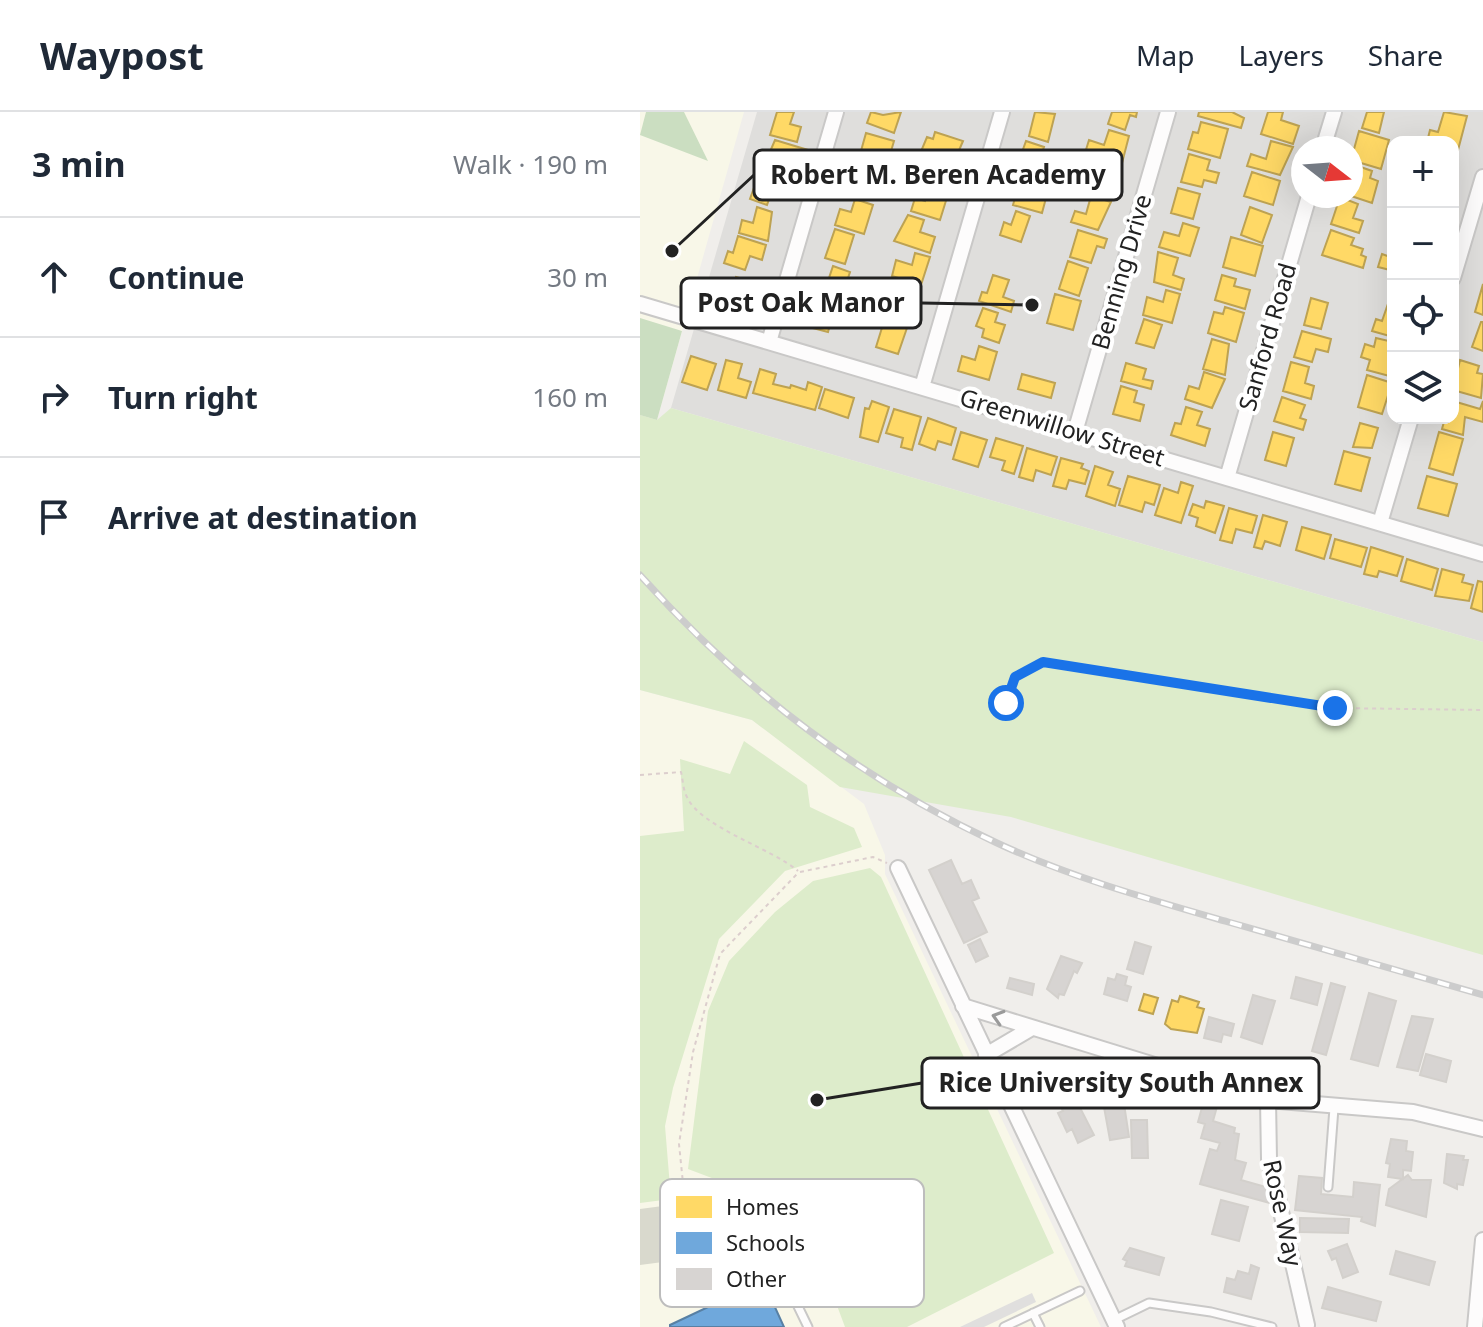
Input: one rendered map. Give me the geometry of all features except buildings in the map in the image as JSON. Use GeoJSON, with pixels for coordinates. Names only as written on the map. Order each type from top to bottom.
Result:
{"type":"FeatureCollection","features":[{"type":"Feature","properties":{"kind":"street"},"geometry":{"type":"LineString","coordinates":[[769,342],[836,112]]}},
{"type":"Feature","properties":{"kind":"street"},"geometry":{"type":"LineString","coordinates":[[922,387],[1002,112]]}},
{"type":"Feature","properties":{"kind":"street","name":"Benning Drive"},"geometry":{"type":"LineString","coordinates":[[1075,432],[1168,112]]}},
{"type":"Feature","properties":{"kind":"street"},"geometry":{"type":"LineString","coordinates":[[1327,136],[1334,112]]}},
{"type":"Feature","properties":{"kind":"street"},"geometry":{"type":"LineString","coordinates":[[1459,258],[1483,177]]}},
{"type":"Feature","properties":{"kind":"street","name":"Sanford Road"},"geometry":{"type":"LineString","coordinates":[[1227,478],[1306,208]]}},
{"type":"Feature","properties":{"kind":"street","name":"Greenwillow Street"},"geometry":{"type":"LineString","coordinates":[[640,304],[1483,554]]}},
{"type":"Feature","properties":{"kind":"street"},"geometry":{"type":"LineString","coordinates":[[1380,523],[1409,424]]}},
{"type":"Feature","properties":{"kind":"street"},"geometry":{"type":"LineString","coordinates":[[898,868],[1116,1324]]}},
{"type":"Feature","properties":{"kind":"street"},"geometry":{"type":"LineString","coordinates":[[963,1006],[1268,1100],[1334,1108],[1413,1112],[1483,1129]]}},
{"type":"Feature","properties":{"kind":"street"},"geometry":{"type":"LineString","coordinates":[[986,1055],[1032,1028]]}},
{"type":"Feature","properties":{"kind":"street","name":"Rose Way"},"geometry":{"type":"LineString","coordinates":[[1268,1100],[1269,1159],[1307,1325]]}},
{"type":"Feature","properties":{"kind":"street"},"geometry":{"type":"LineString","coordinates":[[1475,1327],[1483,1240]]}},
{"type":"Feature","properties":{"kind":"lane"},"geometry":{"type":"LineString","coordinates":[[1328,1187],[1334,1108]]}},
{"type":"Feature","properties":{"kind":"lane"},"geometry":{"type":"LineString","coordinates":[[1004,1327],[1080,1291]]}},
{"type":"Feature","properties":{"kind":"lane"},"geometry":{"type":"LineString","coordinates":[[1116,1324],[1149,1303],[1211,1312],[1272,1327]]}},
{"type":"Feature","properties":{"kind":"lane"},"geometry":{"type":"LineString","coordinates":[[798,1307],[808,1327]]}},
{"type":"Feature","properties":{"kind":"lane"},"geometry":{"type":"LineString","coordinates":[[1033,1313],[1040,1327]]}},
{"type":"Feature","properties":{"kind":"path"},"geometry":{"type":"LineString","coordinates":[[1006,703],[1015,677],[1043,662],[1335,708],[1483,710]]}},
{"type":"Feature","properties":{"kind":"path"},"geometry":{"type":"LineString","coordinates":[[640,775],[681,772],[687,800],[705,818],[781,856],[799,872]]}},
{"type":"Feature","properties":{"kind":"path"},"geometry":{"type":"LineString","coordinates":[[683,1179],[679,1144],[693,1052],[720,954],[799,872],[873,857],[898,868]]}},
{"type":"Feature","properties":{"kind":"shaded area"},"geometry":{"type":"Polygon","coordinates":[[[640,112],[744,112],[657,420],[640,415],[640,112]]]}},
{"type":"Feature","properties":{"kind":"shaded area"},"geometry":{"type":"Polygon","coordinates":[[[757,112],[1483,112],[1483,642],[671,408],[757,112]]]}},
{"type":"Feature","properties":{"kind":"shaded area"},"geometry":{"type":"Polygon","coordinates":[[[640,690],[752,720],[864,804],[885,855],[885,874],[1101,1327],[640,1327],[640,690]]]}},
{"type":"Feature","properties":{"kind":"shaded area"},"geometry":{"type":"Polygon","coordinates":[[[660,1206],[660,1262],[640,1265],[640,1209],[660,1206]]]}},
{"type":"Feature","properties":{"kind":"shaded area"},"geometry":{"type":"Polygon","coordinates":[[[1032,1293],[1036,1302],[984,1327],[960,1327],[1032,1293]]]}},
{"type":"Feature","properties":{"kind":"green space"},"geometry":{"type":"Polygon","coordinates":[[[646,112],[684,112],[708,161],[640,135],[646,112]]]}},
{"type":"Feature","properties":{"kind":"green space"},"geometry":{"type":"Polygon","coordinates":[[[640,318],[682,331],[657,420],[640,415],[640,318]]]}},
{"type":"Feature","properties":{"kind":"green space"},"geometry":{"type":"Polygon","coordinates":[[[671,408],[1483,642],[1483,955],[1011,817],[840,787],[752,720],[640,690],[640,415],[657,420],[671,408]]]}},
{"type":"Feature","properties":{"kind":"green space"},"geometry":{"type":"Polygon","coordinates":[[[744,741],[807,785],[810,807],[854,828],[862,847],[785,871],[719,939],[673,1088],[665,1126],[669,1179],[660,1179],[660,1200],[640,1203],[640,836],[684,831],[680,759],[730,774],[744,741]]]}},
{"type":"Feature","properties":{"kind":"green space"},"geometry":{"type":"Polygon","coordinates":[[[870,868],[881,877],[1054,1253],[907,1327],[845,1327],[838,1307],[924,1307],[924,1179],[715,1179],[688,1169],[708,1011],[729,961],[775,912],[813,881],[870,868]]]}},
{"type":"Feature","properties":{"kind":"railway"},"geometry":{"type":"LineString","coordinates":[[640,575],[719,656],[761,693],[850,760],[946,818],[1025,856],[1113,888],[1483,995]]}},
{"type":"Feature","properties":{"kind":"place","name":"Robert M. Beren Academy"},"geometry":{"type":"Point","coordinates":[672,251]}},
{"type":"Feature","properties":{"kind":"place","name":"Post Oak Manor"},"geometry":{"type":"Point","coordinates":[1032,305]}},
{"type":"Feature","properties":{"kind":"place","name":"Rice University South Annex"},"geometry":{"type":"Point","coordinates":[817,1100]}},
{"type":"Feature","properties":{"kind":"route"},"geometry":{"type":"LineString","coordinates":[[1006,703],[1015,677],[1034,665],[1052,662],[1124,677],[1165,680],[1335,708]]}}]}
